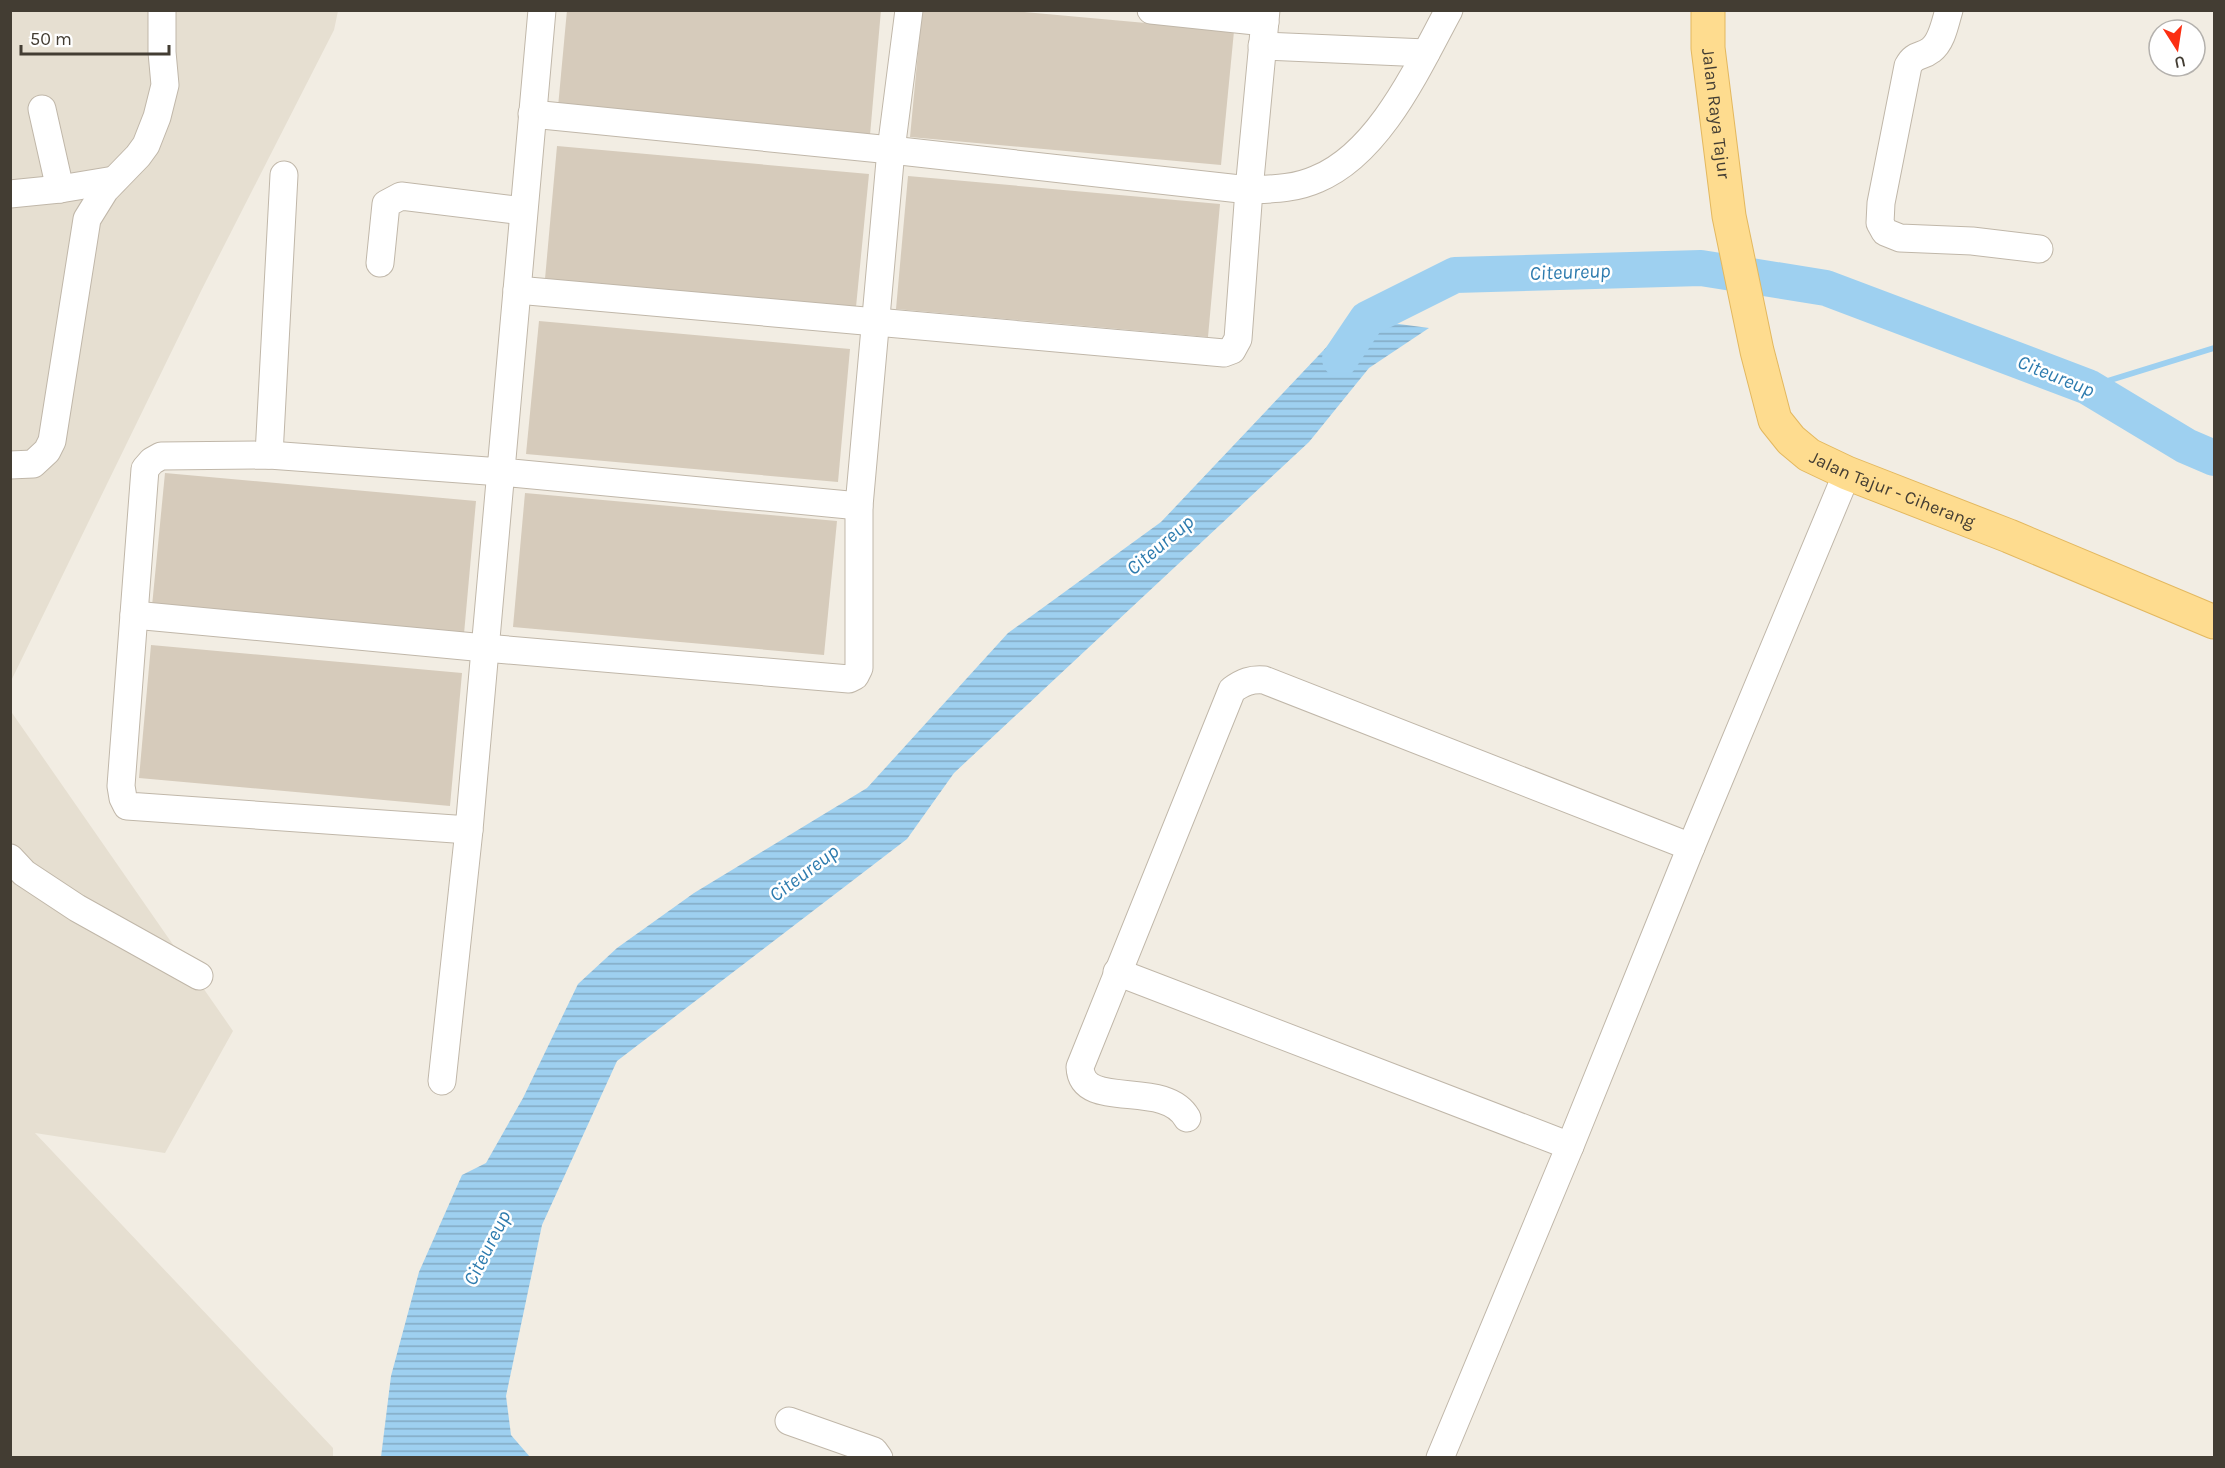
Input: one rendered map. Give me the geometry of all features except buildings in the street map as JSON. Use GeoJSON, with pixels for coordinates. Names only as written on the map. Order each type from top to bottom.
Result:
{"type":"FeatureCollection","features":[{"type":"Feature","properties":{"kind":"main road","name":"Jalan Raya Tajur"},"geometry":{"type":"LineString","coordinates":[[1708,10],[1708,48],[1729,216]]}},
{"type":"Feature","properties":{"kind":"main road","name":"Jalan Tajur - Ciherang"},"geometry":{"type":"LineString","coordinates":[[1729,216],[1756,351],[1775,420],[1791,440],[1809,455],[1847,473],[2009,536],[2214,622]]}},
{"type":"Feature","properties":{"kind":"street"},"geometry":{"type":"LineString","coordinates":[[10,465],[33,464],[47,451],[52,441],[87,219],[93,207],[114,180],[142,151],[158,117],[165,85],[161,32],[162,10]]}},
{"type":"Feature","properties":{"kind":"street"},"geometry":{"type":"LineString","coordinates":[[442,1081],[469,830],[542,10]]}},
{"type":"Feature","properties":{"kind":"street"},"geometry":{"type":"LineString","coordinates":[[134,615],[849,679],[855,675],[859,668],[859,506],[891,150],[909,10]]}},
{"type":"Feature","properties":{"kind":"street"},"geometry":{"type":"LineString","coordinates":[[1151,10],[1426,53]]}},
{"type":"Feature","properties":{"kind":"street"},"geometry":{"type":"LineString","coordinates":[[532,114],[891,150],[1249,190],[1291,187],[1317,179],[1337,168],[1358,152],[1405,89],[1449,10]]}},
{"type":"Feature","properties":{"kind":"street"},"geometry":{"type":"LineString","coordinates":[[1949,10],[1937,44],[1931,50],[1912,59],[1908,66],[1881,203],[1880,223],[1885,232],[1900,238],[1972,240],[2039,249]]}},
{"type":"Feature","properties":{"kind":"street"},"geometry":{"type":"LineString","coordinates":[[517,290],[1224,353],[1232,350],[1238,339],[1264,26]]}},
{"type":"Feature","properties":{"kind":"street"},"geometry":{"type":"LineString","coordinates":[[42,109],[60,189]]}},
{"type":"Feature","properties":{"kind":"street"},"geometry":{"type":"LineString","coordinates":[[270,455],[284,175]]}},
{"type":"Feature","properties":{"kind":"street"},"geometry":{"type":"LineString","coordinates":[[10,194],[114,180]]}},
{"type":"Feature","properties":{"kind":"street"},"geometry":{"type":"LineString","coordinates":[[380,263],[386,204],[401,196],[524,211]]}},
{"type":"Feature","properties":{"kind":"street"},"geometry":{"type":"LineString","coordinates":[[469,830],[127,806],[123,798],[122,786],[134,615],[145,469],[152,461],[161,456],[270,455],[501,472],[859,506]]}},
{"type":"Feature","properties":{"kind":"street"},"geometry":{"type":"LineString","coordinates":[[1440,1458],[1847,473]]}},
{"type":"Feature","properties":{"kind":"street"},"geometry":{"type":"LineString","coordinates":[[1187,1118],[1182,1108],[1173,1103],[1150,1096],[1132,1096],[1096,1090],[1086,1084],[1080,1076],[1080,1067],[1232,690],[1242,682],[1254,679],[1264,680],[1691,848]]}},
{"type":"Feature","properties":{"kind":"street"},"geometry":{"type":"LineString","coordinates":[[15,868],[77,908],[199,976]]}},
{"type":"Feature","properties":{"kind":"street"},"geometry":{"type":"LineString","coordinates":[[1117,972],[1570,1146]]}},
{"type":"Feature","properties":{"kind":"street"},"geometry":{"type":"LineString","coordinates":[[789,1421],[874,1451],[879,1458]]}},
{"type":"Feature","properties":{"kind":"shaded area"},"geometry":{"type":"Polygon","coordinates":[[[11,11],[338,11],[334,30],[202,289],[11,681],[11,11]]]}},
{"type":"Feature","properties":{"kind":"shaded area"},"geometry":{"type":"Polygon","coordinates":[[[10,710],[233,1031],[165,1153],[35,1133],[333,1448],[333,1457],[11,1457],[10,710]]]}},
{"type":"Feature","properties":{"kind":"water"},"geometry":{"type":"Polygon","coordinates":[[[1354,318],[1429,328],[1369,368],[1309,442],[954,773],[907,839],[617,1061],[542,1225],[506,1396],[511,1435],[530,1457],[381,1457],[391,1376],[419,1272],[462,1175],[486,1163],[523,1098],[578,984],[617,948],[694,893],[867,788],[1008,633],[1161,522],[1354,318]]]}},
{"type":"Feature","properties":{"kind":"waterway","name":"Citeureup"},"geometry":{"type":"LineString","coordinates":[[1340,359],[1367,319],[1455,275],[1701,268],[1826,288],[2088,387],[2186,446],[2214,458]]}},
{"type":"Feature","properties":{"kind":"waterway"},"geometry":{"type":"LineString","coordinates":[[2088,387],[2214,348]]}}]}
